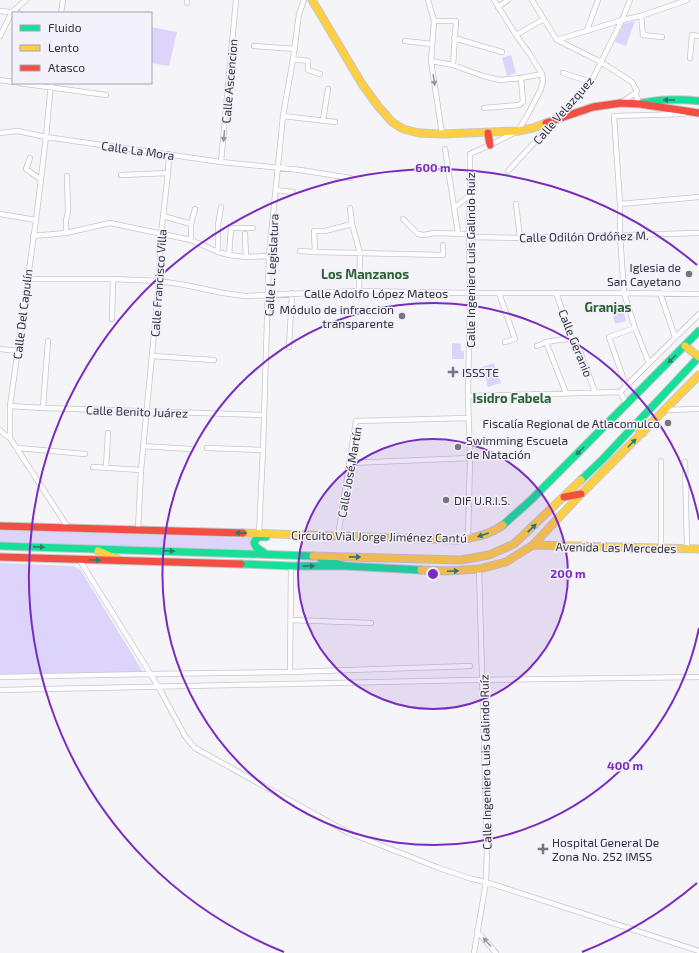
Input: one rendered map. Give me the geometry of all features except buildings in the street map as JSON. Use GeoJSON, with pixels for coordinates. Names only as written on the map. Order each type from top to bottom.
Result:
{"type":"FeatureCollection","features":[{"type":"Feature","properties":{"kind":"main road"},"geometry":{"type":"LineString","coordinates":[[312,0],[362,84],[392,122],[403,129],[419,133],[442,134],[518,131],[533,128],[593,107],[621,103],[640,104],[699,114]]}},
{"type":"Feature","properties":{"kind":"main road"},"geometry":{"type":"LineString","coordinates":[[640,104],[653,100],[699,101]]}},
{"type":"Feature","properties":{"kind":"main road"},"geometry":{"type":"LineString","coordinates":[[684,111],[685,103],[688,100]]}},
{"type":"Feature","properties":{"kind":"main road"},"geometry":{"type":"LineString","coordinates":[[488,133],[490,145]]}},
{"type":"Feature","properties":{"kind":"main road","name":"Circuito Vial Jorge Jiménez Cantú"},"geometry":{"type":"LineString","coordinates":[[0,526],[458,540],[480,537],[491,533],[508,522],[699,331]]}},
{"type":"Feature","properties":{"kind":"main road"},"geometry":{"type":"LineString","coordinates":[[685,346],[699,357]]}},
{"type":"Feature","properties":{"kind":"main road","name":"Circuito Vial Jorge Jiménez Cantú"},"geometry":{"type":"LineString","coordinates":[[0,546],[461,560],[489,555],[514,544],[564,497],[602,460],[699,357]]}},
{"type":"Feature","properties":{"kind":"main road"},"geometry":{"type":"LineString","coordinates":[[0,557],[291,566],[346,566],[448,571],[479,569],[506,562],[533,545],[581,494],[699,375]]}},
{"type":"Feature","properties":{"kind":"main road"},"geometry":{"type":"LineString","coordinates":[[635,424],[643,433]]}},
{"type":"Feature","properties":{"kind":"main road"},"geometry":{"type":"LineString","coordinates":[[564,497],[581,494]]}},
{"type":"Feature","properties":{"kind":"main road"},"geometry":{"type":"LineString","coordinates":[[266,554],[255,545],[254,542],[258,537],[305,538],[312,535]]}},
{"type":"Feature","properties":{"kind":"main road","name":"Avenida Las Mercedes"},"geometry":{"type":"LineString","coordinates":[[533,545],[699,549]]}},
{"type":"Feature","properties":{"kind":"main road"},"geometry":{"type":"LineString","coordinates":[[0,550],[19,546]]}},
{"type":"Feature","properties":{"kind":"main road"},"geometry":{"type":"LineString","coordinates":[[94,549],[122,561]]}},
{"type":"Feature","properties":{"kind":"main road"},"geometry":{"type":"LineString","coordinates":[[309,556],[346,566]]}},
{"type":"Feature","properties":{"kind":"street"},"geometry":{"type":"LineString","coordinates":[[0,36],[12,12],[26,0]]}},
{"type":"Feature","properties":{"kind":"street"},"geometry":{"type":"LineString","coordinates":[[61,12],[63,0]]}},
{"type":"Feature","properties":{"kind":"street","name":"Calle Ascencion"},"geometry":{"type":"LineString","coordinates":[[222,162],[236,0]]}},
{"type":"Feature","properties":{"kind":"street","name":"Calle L. Legislatura"},"geometry":{"type":"LineString","coordinates":[[259,533],[269,256],[283,116],[299,14],[304,0]]}},
{"type":"Feature","properties":{"kind":"street"},"geometry":{"type":"LineString","coordinates":[[428,0],[434,21],[431,61],[442,134]]}},
{"type":"Feature","properties":{"kind":"street"},"geometry":{"type":"LineString","coordinates":[[494,0],[542,74],[543,81],[541,89],[518,131]]}},
{"type":"Feature","properties":{"kind":"street"},"geometry":{"type":"LineString","coordinates":[[498,7],[508,0]]}},
{"type":"Feature","properties":{"kind":"street"},"geometry":{"type":"LineString","coordinates":[[532,0],[557,40],[601,62],[632,82],[637,91],[635,93],[640,104]]}},
{"type":"Feature","properties":{"kind":"street"},"geometry":{"type":"LineString","coordinates":[[587,30],[598,0]]}},
{"type":"Feature","properties":{"kind":"street","name":"Calle Velazquez"},"geometry":{"type":"LineString","coordinates":[[508,171],[591,82],[622,20],[630,0]]}},
{"type":"Feature","properties":{"kind":"street"},"geometry":{"type":"LineString","coordinates":[[557,40],[587,30],[641,16],[687,0]]}},
{"type":"Feature","properties":{"kind":"street"},"geometry":{"type":"LineString","coordinates":[[0,11],[12,12]]}},
{"type":"Feature","properties":{"kind":"street"},"geometry":{"type":"LineString","coordinates":[[641,16],[643,35],[662,37]]}},
{"type":"Feature","properties":{"kind":"street"},"geometry":{"type":"LineString","coordinates":[[516,35],[544,19]]}},
{"type":"Feature","properties":{"kind":"street"},"geometry":{"type":"LineString","coordinates":[[434,21],[456,21],[453,65]]}},
{"type":"Feature","properties":{"kind":"street"},"geometry":{"type":"LineString","coordinates":[[690,58],[692,35],[699,36]]}},
{"type":"Feature","properties":{"kind":"street"},"geometry":{"type":"LineString","coordinates":[[454,38],[502,52]]}},
{"type":"Feature","properties":{"kind":"street"},"geometry":{"type":"LineString","coordinates":[[405,41],[432,44]]}},
{"type":"Feature","properties":{"kind":"street"},"geometry":{"type":"LineString","coordinates":[[254,46],[294,49]]}},
{"type":"Feature","properties":{"kind":"street"},"geometry":{"type":"LineString","coordinates":[[293,59],[308,61],[308,70],[320,74]]}},
{"type":"Feature","properties":{"kind":"street"},"geometry":{"type":"LineString","coordinates":[[431,61],[453,65],[483,76],[500,80],[542,74]]}},
{"type":"Feature","properties":{"kind":"street"},"geometry":{"type":"LineString","coordinates":[[563,73],[591,82]]}},
{"type":"Feature","properties":{"kind":"street"},"geometry":{"type":"LineString","coordinates":[[484,108],[520,105],[523,102],[521,78]]}},
{"type":"Feature","properties":{"kind":"street"},"geometry":{"type":"LineString","coordinates":[[0,80],[12,82]]}},
{"type":"Feature","properties":{"kind":"street"},"geometry":{"type":"LineString","coordinates":[[35,84],[51,85],[106,95]]}},
{"type":"Feature","properties":{"kind":"street","name":"Calle Del Capulín"},"geometry":{"type":"LineString","coordinates":[[10,438],[10,406],[36,220],[51,85]]}},
{"type":"Feature","properties":{"kind":"street"},"geometry":{"type":"LineString","coordinates":[[323,120],[328,89]]}},
{"type":"Feature","properties":{"kind":"street"},"geometry":{"type":"LineString","coordinates":[[621,103],[635,93]]}},
{"type":"Feature","properties":{"kind":"street"},"geometry":{"type":"LineString","coordinates":[[650,363],[635,328],[624,293],[614,116],[684,114],[684,111]]}},
{"type":"Feature","properties":{"kind":"street"},"geometry":{"type":"LineString","coordinates":[[283,116],[335,122]]}},
{"type":"Feature","properties":{"kind":"street","name":"Calle La Mora"},"geometry":{"type":"LineString","coordinates":[[0,133],[18,131],[46,137],[222,162],[300,170],[350,178]]}},
{"type":"Feature","properties":{"kind":"street","name":"Calle Ingeniero Luis Galindo Ruíz"},"geometry":{"type":"LineString","coordinates":[[468,539],[470,458],[468,396],[470,154],[518,131]]}},
{"type":"Feature","properties":{"kind":"street"},"geometry":{"type":"LineString","coordinates":[[445,149],[458,234]]}},
{"type":"Feature","properties":{"kind":"street","name":"Calle Francisco Villa"},"geometry":{"type":"LineString","coordinates":[[138,530],[141,470],[159,281],[161,234],[168,173],[168,154]]}},
{"type":"Feature","properties":{"kind":"street"},"geometry":{"type":"LineString","coordinates":[[30,158],[26,169],[40,179]]}},
{"type":"Feature","properties":{"kind":"street"},"geometry":{"type":"LineString","coordinates":[[121,175],[168,173]]}},
{"type":"Feature","properties":{"kind":"street"},"geometry":{"type":"LineString","coordinates":[[66,233],[66,220],[68,212],[68,176]]}},
{"type":"Feature","properties":{"kind":"street"},"geometry":{"type":"LineString","coordinates":[[276,190],[293,192]]}},
{"type":"Feature","properties":{"kind":"street"},"geometry":{"type":"LineString","coordinates":[[454,208],[470,195]]}},
{"type":"Feature","properties":{"kind":"street"},"geometry":{"type":"LineString","coordinates":[[620,204],[699,197]]}},
{"type":"Feature","properties":{"kind":"street"},"geometry":{"type":"LineString","coordinates":[[516,204],[520,238]]}},
{"type":"Feature","properties":{"kind":"street"},"geometry":{"type":"LineString","coordinates":[[218,252],[218,225],[221,207]]}},
{"type":"Feature","properties":{"kind":"street"},"geometry":{"type":"LineString","coordinates":[[350,208],[352,224],[360,253],[359,291]]}},
{"type":"Feature","properties":{"kind":"street"},"geometry":{"type":"LineString","coordinates":[[191,240],[191,224],[195,209]]}},
{"type":"Feature","properties":{"kind":"street"},"geometry":{"type":"LineString","coordinates":[[0,214],[36,220]]}},
{"type":"Feature","properties":{"kind":"street"},"geometry":{"type":"LineString","coordinates":[[163,216],[191,224]]}},
{"type":"Feature","properties":{"kind":"street","name":"Calle Odilón Ordóñez M."},"geometry":{"type":"LineString","coordinates":[[403,219],[418,234],[423,235],[436,233],[520,238],[699,233]]}},
{"type":"Feature","properties":{"kind":"street"},"geometry":{"type":"LineString","coordinates":[[33,236],[66,233],[110,223],[191,240],[229,256],[269,256]]}},
{"type":"Feature","properties":{"kind":"street"},"geometry":{"type":"LineString","coordinates":[[315,252],[314,231],[326,231],[352,224]]}},
{"type":"Feature","properties":{"kind":"street"},"geometry":{"type":"LineString","coordinates":[[229,256],[231,228],[253,228]]}},
{"type":"Feature","properties":{"kind":"street"},"geometry":{"type":"LineString","coordinates":[[245,234],[246,257]]}},
{"type":"Feature","properties":{"kind":"street"},"geometry":{"type":"LineString","coordinates":[[300,251],[443,255],[443,245]]}},
{"type":"Feature","properties":{"kind":"street","name":"Calle Adolfo López Mateos"},"geometry":{"type":"LineString","coordinates":[[27,279],[113,279],[159,281],[185,284],[223,293],[245,296],[359,291],[699,294]]}},
{"type":"Feature","properties":{"kind":"street"},"geometry":{"type":"LineString","coordinates":[[112,319],[113,279]]}},
{"type":"Feature","properties":{"kind":"street"},"geometry":{"type":"LineString","coordinates":[[500,293],[515,339],[505,342]]}},
{"type":"Feature","properties":{"kind":"street","name":"Calle Geranio"},"geometry":{"type":"LineString","coordinates":[[556,293],[572,338],[579,349],[595,392]]}},
{"type":"Feature","properties":{"kind":"street"},"geometry":{"type":"LineString","coordinates":[[660,293],[675,337]]}},
{"type":"Feature","properties":{"kind":"street"},"geometry":{"type":"LineString","coordinates":[[289,347],[292,294]]}},
{"type":"Feature","properties":{"kind":"street"},"geometry":{"type":"LineString","coordinates":[[468,396],[536,393],[620,392],[699,314]]}},
{"type":"Feature","properties":{"kind":"street"},"geometry":{"type":"LineString","coordinates":[[626,386],[609,337],[635,328]]}},
{"type":"Feature","properties":{"kind":"street"},"geometry":{"type":"LineString","coordinates":[[537,346],[546,342],[572,338]]}},
{"type":"Feature","properties":{"kind":"street"},"geometry":{"type":"LineString","coordinates":[[43,408],[48,341]]}},
{"type":"Feature","properties":{"kind":"street"},"geometry":{"type":"LineString","coordinates":[[546,342],[566,393]]}},
{"type":"Feature","properties":{"kind":"street"},"geometry":{"type":"LineString","coordinates":[[0,349],[18,351]]}},
{"type":"Feature","properties":{"kind":"street"},"geometry":{"type":"LineString","coordinates":[[152,356],[214,360]]}},
{"type":"Feature","properties":{"kind":"street"},"geometry":{"type":"LineString","coordinates":[[620,392],[627,404]]}},
{"type":"Feature","properties":{"kind":"street","name":"Calle Benito Juárez"},"geometry":{"type":"LineString","coordinates":[[10,406],[264,415]]}},
{"type":"Feature","properties":{"kind":"street"},"geometry":{"type":"LineString","coordinates":[[665,410],[699,409]]}},
{"type":"Feature","properties":{"kind":"street","name":"Calle José Martín"},"geometry":{"type":"LineString","coordinates":[[338,536],[356,421],[468,418]]}},
{"type":"Feature","properties":{"kind":"street"},"geometry":{"type":"LineString","coordinates":[[0,430],[10,438],[18,448],[69,529]]}},
{"type":"Feature","properties":{"kind":"street"},"geometry":{"type":"LineString","coordinates":[[106,468],[108,433]]}},
{"type":"Feature","properties":{"kind":"street"},"geometry":{"type":"LineString","coordinates":[[143,446],[190,449]]}},
{"type":"Feature","properties":{"kind":"street"},"geometry":{"type":"LineString","coordinates":[[18,448],[86,454]]}},
{"type":"Feature","properties":{"kind":"street"},"geometry":{"type":"LineString","coordinates":[[207,448],[263,450]]}},
{"type":"Feature","properties":{"kind":"street"},"geometry":{"type":"LineString","coordinates":[[349,463],[470,458]]}},
{"type":"Feature","properties":{"kind":"street"},"geometry":{"type":"LineString","coordinates":[[660,461],[661,548]]}},
{"type":"Feature","properties":{"kind":"street"},"geometry":{"type":"LineString","coordinates":[[685,462],[687,549]]}},
{"type":"Feature","properties":{"kind":"street"},"geometry":{"type":"LineString","coordinates":[[93,467],[141,470]]}},
{"type":"Feature","properties":{"kind":"street"},"geometry":{"type":"LineString","coordinates":[[79,559],[158,686],[185,736],[194,748],[347,832],[439,868],[699,951]]}},
{"type":"Feature","properties":{"kind":"street"},"geometry":{"type":"LineString","coordinates":[[290,672],[291,566]]}},
{"type":"Feature","properties":{"kind":"street","name":"Calle Ingeniero Luis Galindo Ruíz"},"geometry":{"type":"LineString","coordinates":[[474,953],[486,882],[487,841],[479,569]]}},
{"type":"Feature","properties":{"kind":"street"},"geometry":{"type":"LineString","coordinates":[[291,620],[371,623]]}},
{"type":"Feature","properties":{"kind":"street"},"geometry":{"type":"LineString","coordinates":[[0,677],[290,672],[470,666]]}},
{"type":"Feature","properties":{"kind":"street"},"geometry":{"type":"LineString","coordinates":[[0,690],[699,677]]}},
{"type":"Feature","properties":{"kind":"street"},"geometry":{"type":"LineString","coordinates":[[477,931],[496,953]]}},
{"type":"Feature","properties":{"kind":"shaded area"},"geometry":{"type":"Polygon","coordinates":[[[635,21],[626,46],[615,42],[623,24],[635,21]]]}},
{"type":"Feature","properties":{"kind":"shaded area"},"geometry":{"type":"Polygon","coordinates":[[[152,27],[177,32],[169,66],[152,63],[152,27]]]}},
{"type":"Feature","properties":{"kind":"shaded area"},"geometry":{"type":"Polygon","coordinates":[[[511,55],[516,73],[507,76],[502,58],[511,55]]]}},
{"type":"Feature","properties":{"kind":"shaded area"},"geometry":{"type":"Polygon","coordinates":[[[621,304],[626,321],[615,324],[611,307],[621,304]]]}},
{"type":"Feature","properties":{"kind":"shaded area"},"geometry":{"type":"Polygon","coordinates":[[[452,343],[461,344],[461,351],[464,351],[464,359],[452,359],[452,343]]]}},
{"type":"Feature","properties":{"kind":"shaded area"},"geometry":{"type":"Polygon","coordinates":[[[494,363],[501,383],[488,387],[482,367],[494,363]]]}},
{"type":"Feature","properties":{"kind":"shaded area"},"geometry":{"type":"Polygon","coordinates":[[[0,530],[251,538],[251,550],[0,543],[0,530]]]}},
{"type":"Feature","properties":{"kind":"shaded area"},"geometry":{"type":"Polygon","coordinates":[[[0,563],[73,566],[80,569],[143,672],[0,675],[0,563]]]}},
{"type":"Feature","properties":{"kind":"traffic: fast"},"geometry":{"type":"LineString","coordinates":[[642,103],[670,100],[699,101]]}},
{"type":"Feature","properties":{"kind":"traffic: fast"},"geometry":{"type":"LineString","coordinates":[[503,525],[531,500],[699,331]]}},
{"type":"Feature","properties":{"kind":"traffic: fast"},"geometry":{"type":"LineString","coordinates":[[581,480],[602,460],[699,357]]}},
{"type":"Feature","properties":{"kind":"traffic: fast"},"geometry":{"type":"LineString","coordinates":[[266,537],[258,537],[254,543],[256,547],[266,554]]}},
{"type":"Feature","properties":{"kind":"traffic: fast"},"geometry":{"type":"LineString","coordinates":[[0,546],[313,556]]}},
{"type":"Feature","properties":{"kind":"traffic: fast"},"geometry":{"type":"LineString","coordinates":[[321,559],[346,566]]}},
{"type":"Feature","properties":{"kind":"traffic: fast"},"geometry":{"type":"LineString","coordinates":[[241,564],[346,566],[421,570]]}},
{"type":"Feature","properties":{"kind":"traffic: slow"},"geometry":{"type":"LineString","coordinates":[[312,0],[362,84],[392,122],[403,129],[419,133],[442,134],[518,131],[533,128],[546,123]]}},
{"type":"Feature","properties":{"kind":"traffic: slow"},"geometry":{"type":"LineString","coordinates":[[685,346],[699,357]]}},
{"type":"Feature","properties":{"kind":"traffic: slow"},"geometry":{"type":"LineString","coordinates":[[421,570],[448,571],[479,569],[506,562],[533,545],[581,494],[699,375]]}},
{"type":"Feature","properties":{"kind":"traffic: slow"},"geometry":{"type":"LineString","coordinates":[[635,424],[643,433]]}},
{"type":"Feature","properties":{"kind":"traffic: slow"},"geometry":{"type":"LineString","coordinates":[[313,556],[461,560],[489,555],[514,544],[581,480]]}},
{"type":"Feature","properties":{"kind":"traffic: slow"},"geometry":{"type":"LineString","coordinates":[[243,533],[457,540],[481,536],[503,525]]}},
{"type":"Feature","properties":{"kind":"traffic: slow"},"geometry":{"type":"LineString","coordinates":[[533,545],[699,549]]}},
{"type":"Feature","properties":{"kind":"traffic: slow"},"geometry":{"type":"LineString","coordinates":[[98,551],[122,561]]}},
{"type":"Feature","properties":{"kind":"traffic: jam"},"geometry":{"type":"LineString","coordinates":[[546,123],[593,107],[621,103],[640,104],[699,113]]}},
{"type":"Feature","properties":{"kind":"traffic: jam"},"geometry":{"type":"LineString","coordinates":[[488,133],[490,145]]}},
{"type":"Feature","properties":{"kind":"traffic: jam"},"geometry":{"type":"LineString","coordinates":[[564,497],[581,494]]}},
{"type":"Feature","properties":{"kind":"traffic: jam"},"geometry":{"type":"LineString","coordinates":[[0,526],[243,533]]}},
{"type":"Feature","properties":{"kind":"traffic: jam"},"geometry":{"type":"LineString","coordinates":[[0,557],[241,564]]}},
{"type":"Feature","properties":{"kind":"place","name":"Iglesia de San Cayetano"},"geometry":{"type":"Point","coordinates":[689,274]}},
{"type":"Feature","properties":{"kind":"place","name":"Módulo de infraccion transparente"},"geometry":{"type":"Point","coordinates":[402,316]}},
{"type":"Feature","properties":{"kind":"place","name":"ISSSTE"},"geometry":{"type":"Point","coordinates":[453,372]}},
{"type":"Feature","properties":{"kind":"place","name":"Fiscalía Regional de Atlacomulco"},"geometry":{"type":"Point","coordinates":[668,423]}},
{"type":"Feature","properties":{"kind":"place","name":"Swimming Escuela de Natación"},"geometry":{"type":"Point","coordinates":[458,447]}},
{"type":"Feature","properties":{"kind":"place","name":"DIF U.R.I.S."},"geometry":{"type":"Point","coordinates":[446,500]}},
{"type":"Feature","properties":{"kind":"place","name":"Hospital General De Zona No. 252 IMSS"},"geometry":{"type":"Point","coordinates":[543,849]}},
{"type":"Feature","properties":{"kind":"district","name":"Los Manzanos"},"geometry":{"type":"Point","coordinates":[365,274]}},
{"type":"Feature","properties":{"kind":"district","name":"Granjas"},"geometry":{"type":"Point","coordinates":[608,307]}},
{"type":"Feature","properties":{"kind":"district","name":"Isidro Fabela"},"geometry":{"type":"Point","coordinates":[512,398]}}]}
